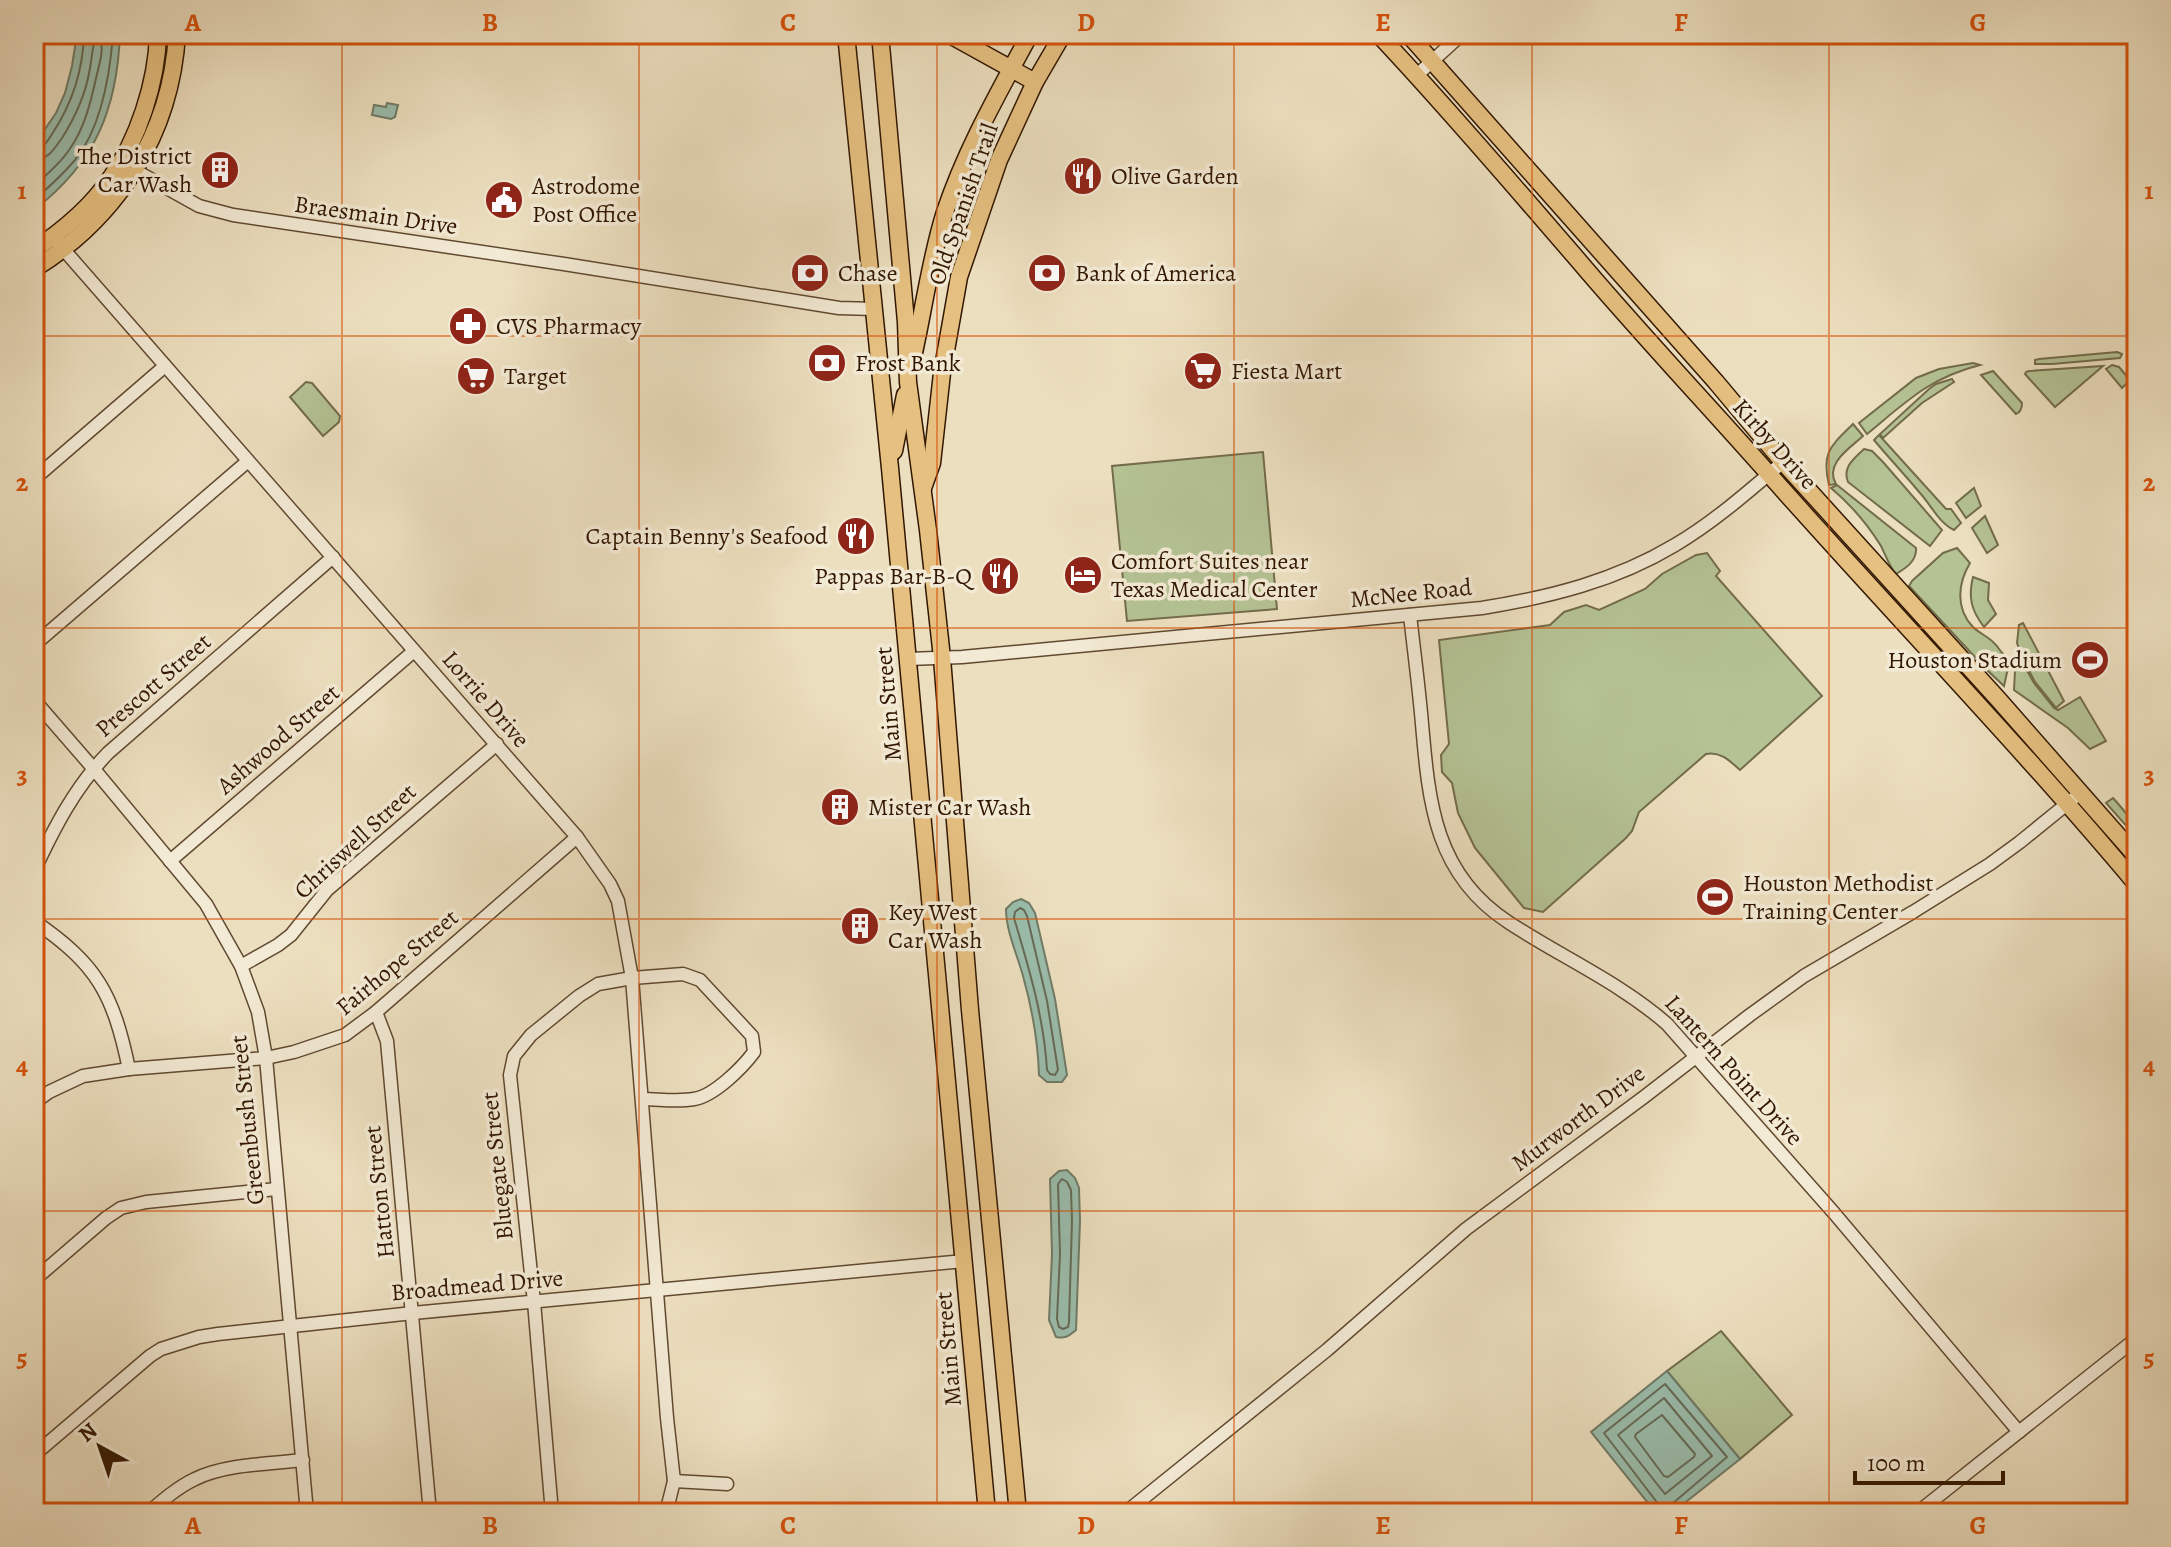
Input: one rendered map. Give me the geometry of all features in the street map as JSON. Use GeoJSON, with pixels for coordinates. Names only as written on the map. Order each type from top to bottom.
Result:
{"type":"FeatureCollection","features":[{"type":"Feature","properties":{"kind":"main road"},"geometry":{"type":"LineString","coordinates":[[128,166],[154,73],[158,34]]}},
{"type":"Feature","properties":{"kind":"main road"},"geometry":{"type":"LineString","coordinates":[[34,269],[76,217],[111,179],[128,166],[160,121],[176,52],[177,34]]}},
{"type":"Feature","properties":{"kind":"main road","name":"Main Street"},"geometry":{"type":"LineString","coordinates":[[846,34],[875,309],[987,1513]]}},
{"type":"Feature","properties":{"kind":"main road"},"geometry":{"type":"LineString","coordinates":[[880,34],[908,382],[942,658],[970,1010],[1018,1513]]}},
{"type":"Feature","properties":{"kind":"main road"},"geometry":{"type":"LineString","coordinates":[[948,34],[973,37],[995,34]]}},
{"type":"Feature","properties":{"kind":"main road"},"geometry":{"type":"LineString","coordinates":[[948,34],[1035,82]]}},
{"type":"Feature","properties":{"kind":"main road","name":"Old Spanish Trail"},"geometry":{"type":"LineString","coordinates":[[890,468],[930,268],[946,210],[970,148],[1030,34]]}},
{"type":"Feature","properties":{"kind":"main road","name":"Old Spanish Trail"},"geometry":{"type":"LineString","coordinates":[[922,493],[932,463],[942,373],[959,277],[999,160],[1035,82],[1063,34]]}},
{"type":"Feature","properties":{"kind":"main road","name":"Kirby Drive"},"geometry":{"type":"LineString","coordinates":[[1378,34],[1918,638],[2137,857]]}},
{"type":"Feature","properties":{"kind":"main road","name":"Kirby Drive"},"geometry":{"type":"LineString","coordinates":[[1408,34],[1931,626],[2075,798],[2137,885]]}},
{"type":"Feature","properties":{"kind":"main road"},"geometry":{"type":"LineString","coordinates":[[1522,193],[1536,180]]}},
{"type":"Feature","properties":{"kind":"main road"},"geometry":{"type":"LineString","coordinates":[[34,250],[57,243]]}},
{"type":"Feature","properties":{"kind":"main road"},"geometry":{"type":"LineString","coordinates":[[930,268],[959,277]]}},
{"type":"Feature","properties":{"kind":"main road"},"geometry":{"type":"LineString","coordinates":[[875,309],[904,305]]}},
{"type":"Feature","properties":{"kind":"main road"},"geometry":{"type":"LineString","coordinates":[[1918,638],[1931,626]]}},
{"type":"Feature","properties":{"kind":"main road"},"geometry":{"type":"LineString","coordinates":[[941,1012],[970,1010]]}},
{"type":"Feature","properties":{"kind":"main road"},"geometry":{"type":"LineString","coordinates":[[953,1138],[982,1134]]}},
{"type":"Feature","properties":{"kind":"main road"},"geometry":{"type":"LineString","coordinates":[[964,1261],[994,1260]]}},
{"type":"Feature","properties":{"kind":"street"},"geometry":{"type":"LineString","coordinates":[[1417,75],[1462,34]]}},
{"type":"Feature","properties":{"kind":"street","name":"Braesmain Drive"},"geometry":{"type":"LineString","coordinates":[[128,166],[199,206],[233,215],[839,308],[875,309]]}},
{"type":"Feature","properties":{"kind":"street","name":"Lorrie Drive"},"geometry":{"type":"LineString","coordinates":[[57,243],[497,744],[577,837],[610,884],[618,901],[632,978],[674,1481],[666,1513]]}},
{"type":"Feature","properties":{"kind":"street"},"geometry":{"type":"LineString","coordinates":[[34,479],[165,366]]}},
{"type":"Feature","properties":{"kind":"street"},"geometry":{"type":"LineString","coordinates":[[34,645],[248,461]]}},
{"type":"Feature","properties":{"kind":"street","name":"McNee Road"},"geometry":{"type":"LineString","coordinates":[[908,659],[1410,615],[1528,601],[1611,576],[1675,546],[1701,529],[1783,462]]}},
{"type":"Feature","properties":{"kind":"street","name":"Prescott Street"},"geometry":{"type":"LineString","coordinates":[[34,871],[69,801],[93,768],[333,557]]}},
{"type":"Feature","properties":{"kind":"street","name":"Lantern Point Drive"},"geometry":{"type":"LineString","coordinates":[[1410,615],[1425,765],[1435,821],[1447,854],[1463,880],[1483,904],[1508,922],[1605,978],[1667,1024],[1854,1237],[2019,1432]]}},
{"type":"Feature","properties":{"kind":"street","name":"Ashwood Street"},"geometry":{"type":"LineString","coordinates":[[170,861],[414,651]]}},
{"type":"Feature","properties":{"kind":"street","name":"Greenbush Street"},"geometry":{"type":"LineString","coordinates":[[34,700],[206,904],[241,966],[258,1012],[266,1058],[307,1513]]}},
{"type":"Feature","properties":{"kind":"street","name":"Chriswell Street"},"geometry":{"type":"LineString","coordinates":[[241,966],[291,935],[327,890],[497,744]]}},
{"type":"Feature","properties":{"kind":"street","name":"Murworth Drive"},"geometry":{"type":"LineString","coordinates":[[1125,1513],[1327,1350],[1466,1229],[1750,1015],[1804,976],[1990,864],[2075,798]]}},
{"type":"Feature","properties":{"kind":"street","name":"Fairhope Street"},"geometry":{"type":"LineString","coordinates":[[34,1103],[83,1076],[129,1069],[266,1058],[345,1035],[376,1012],[577,837]]}},
{"type":"Feature","properties":{"kind":"street"},"geometry":{"type":"LineString","coordinates":[[34,921],[63,941],[96,976],[111,1002],[121,1030],[129,1069]]}},
{"type":"Feature","properties":{"kind":"street"},"geometry":{"type":"LineString","coordinates":[[632,978],[683,974],[700,980],[752,1036],[754,1052],[704,1096],[696,1099],[642,1099]]}},
{"type":"Feature","properties":{"kind":"street","name":"Bluegate Street"},"geometry":{"type":"LineString","coordinates":[[552,1513],[510,1075],[514,1056],[531,1035],[579,996],[598,984],[632,978]]}},
{"type":"Feature","properties":{"kind":"street","name":"Hatton Street"},"geometry":{"type":"LineString","coordinates":[[376,1012],[387,1041],[430,1513]]}},
{"type":"Feature","properties":{"kind":"street"},"geometry":{"type":"LineString","coordinates":[[34,1280],[121,1208],[146,1202],[277,1189]]}},
{"type":"Feature","properties":{"kind":"street","name":"Broadmead Drive"},"geometry":{"type":"LineString","coordinates":[[34,1455],[150,1356],[161,1349],[199,1337],[413,1313],[964,1261]]}},
{"type":"Feature","properties":{"kind":"street"},"geometry":{"type":"LineString","coordinates":[[1917,1513],[2137,1338]]}},
{"type":"Feature","properties":{"kind":"street"},"geometry":{"type":"LineString","coordinates":[[148,1513],[197,1477],[222,1470],[303,1460]]}},
{"type":"Feature","properties":{"kind":"street"},"geometry":{"type":"LineString","coordinates":[[674,1481],[727,1484]]}},
{"type":"Feature","properties":{"kind":"shaded area"},"geometry":{"type":"Polygon","coordinates":[[[2122,354],[2120,358],[2035,364],[2035,360],[2039,359],[2122,354]]]}},
{"type":"Feature","properties":{"kind":"shaded area"},"geometry":{"type":"Polygon","coordinates":[[[1973,363],[1980,365],[1932,384],[1867,434],[1859,423],[1916,378],[1939,369],[1973,363]]]}},
{"type":"Feature","properties":{"kind":"shaded area"},"geometry":{"type":"Polygon","coordinates":[[[2112,365],[2119,367],[2130,380],[2122,388],[2106,369],[2112,365]]]}},
{"type":"Feature","properties":{"kind":"shaded area"},"geometry":{"type":"Polygon","coordinates":[[[2103,366],[2055,407],[2025,374],[2029,371],[2103,366]]]}},
{"type":"Feature","properties":{"kind":"shaded area"},"geometry":{"type":"Polygon","coordinates":[[[1993,371],[2022,403],[2018,413],[1981,375],[1993,371]]]}},
{"type":"Feature","properties":{"kind":"shaded area"},"geometry":{"type":"Polygon","coordinates":[[[1952,379],[1954,382],[1922,403],[1883,438],[1880,434],[1929,389],[1952,379]]]}},
{"type":"Feature","properties":{"kind":"shaded area"},"geometry":{"type":"Polygon","coordinates":[[[306,382],[312,383],[340,416],[339,422],[323,436],[290,397],[306,382]]]}},
{"type":"Feature","properties":{"kind":"shaded area"},"geometry":{"type":"Polygon","coordinates":[[[1853,424],[1863,436],[1840,457],[1833,470],[1836,484],[1829,485],[1827,457],[1853,424]]]}},
{"type":"Feature","properties":{"kind":"shaded area"},"geometry":{"type":"Polygon","coordinates":[[[1879,435],[1946,509],[1951,509],[1961,523],[1954,530],[1940,518],[1874,440],[1879,435]]]}},
{"type":"Feature","properties":{"kind":"shaded area"},"geometry":{"type":"Polygon","coordinates":[[[1864,449],[1872,451],[1883,462],[1942,530],[1930,546],[1848,482],[1848,468],[1864,449]]]}},
{"type":"Feature","properties":{"kind":"shaded area"},"geometry":{"type":"Polygon","coordinates":[[[1263,452],[1277,609],[1127,621],[1112,466],[1263,452]]]}},
{"type":"Feature","properties":{"kind":"shaded area"},"geometry":{"type":"Polygon","coordinates":[[[1837,485],[1916,548],[1915,557],[1907,567],[1896,574],[1870,530],[1831,488],[1837,485]]]}},
{"type":"Feature","properties":{"kind":"shaded area"},"geometry":{"type":"Polygon","coordinates":[[[1974,488],[1981,506],[1966,518],[1956,503],[1974,488]]]}},
{"type":"Feature","properties":{"kind":"shaded area"},"geometry":{"type":"Polygon","coordinates":[[[1985,516],[1998,545],[1987,553],[1972,528],[1985,516]]]}},
{"type":"Feature","properties":{"kind":"shaded area"},"geometry":{"type":"Polygon","coordinates":[[[1957,548],[1970,563],[1961,587],[1963,612],[1973,627],[2010,659],[2004,686],[1909,586],[1943,553],[1957,548]]]}},
{"type":"Feature","properties":{"kind":"shaded area"},"geometry":{"type":"Polygon","coordinates":[[[1707,553],[1720,571],[1716,576],[1822,696],[1740,770],[1720,755],[1706,754],[1639,812],[1626,838],[1543,912],[1524,908],[1475,848],[1458,813],[1452,783],[1442,772],[1441,755],[1449,744],[1439,640],[1550,625],[1564,612],[1586,605],[1599,610],[1645,589],[1662,574],[1696,555],[1707,553]]]}},
{"type":"Feature","properties":{"kind":"shaded area"},"geometry":{"type":"Polygon","coordinates":[[[1973,577],[1989,583],[1988,600],[1996,614],[1984,627],[1972,603],[1973,577]]]}},
{"type":"Feature","properties":{"kind":"shaded area"},"geometry":{"type":"Polygon","coordinates":[[[2023,623],[2064,701],[2056,708],[2035,682],[2017,643],[2019,625],[2023,623]]]}},
{"type":"Feature","properties":{"kind":"shaded area"},"geometry":{"type":"Polygon","coordinates":[[[2016,651],[2034,683],[2054,708],[2058,710],[2080,697],[2106,741],[2090,749],[2068,728],[2014,690],[2016,651]]]}},
{"type":"Feature","properties":{"kind":"shaded area"},"geometry":{"type":"Polygon","coordinates":[[[2113,798],[2131,821],[2137,838],[2106,803],[2113,798]]]}},
{"type":"Feature","properties":{"kind":"shaded area"},"geometry":{"type":"Polygon","coordinates":[[[1721,1331],[1792,1415],[1740,1459],[1667,1371],[1721,1331]]]}},
{"type":"Feature","properties":{"kind":"water"},"geometry":{"type":"Polygon","coordinates":[[[77,34],[120,34],[114,87],[108,111],[87,154],[73,173],[34,210],[34,145],[56,113],[65,93],[77,34]]]}},
{"type":"Feature","properties":{"kind":"water"},"geometry":{"type":"Polygon","coordinates":[[[387,103],[398,105],[395,117],[372,115],[374,105],[386,107],[387,103]]]}},
{"type":"Feature","properties":{"kind":"water"},"geometry":{"type":"Polygon","coordinates":[[[1021,899],[1029,903],[1035,913],[1055,999],[1067,1075],[1062,1082],[1047,1082],[1039,1075],[1032,1013],[1006,917],[1006,909],[1021,899]]]}},
{"type":"Feature","properties":{"kind":"water"},"geometry":{"type":"Polygon","coordinates":[[[1067,1170],[1079,1188],[1076,1330],[1059,1338],[1049,1320],[1052,1254],[1050,1179],[1059,1171],[1067,1170]]]}},
{"type":"Feature","properties":{"kind":"water"},"geometry":{"type":"Polygon","coordinates":[[[1667,1371],[1740,1459],[1672,1513],[1656,1513],[1591,1432],[1667,1371]]]}},
{"type":"Feature","properties":{"kind":"place","name":"The District Car Wash"},"geometry":{"type":"Point","coordinates":[220,170]}},
{"type":"Feature","properties":{"kind":"place","name":"Olive Garden"},"geometry":{"type":"Point","coordinates":[1083,176]}},
{"type":"Feature","properties":{"kind":"place","name":"Astrodome Post Office"},"geometry":{"type":"Point","coordinates":[504,200]}},
{"type":"Feature","properties":{"kind":"place","name":"Chase"},"geometry":{"type":"Point","coordinates":[810,273]}},
{"type":"Feature","properties":{"kind":"place","name":"Bank of America"},"geometry":{"type":"Point","coordinates":[1047,273]}},
{"type":"Feature","properties":{"kind":"place","name":"CVS Pharmacy"},"geometry":{"type":"Point","coordinates":[468,326]}},
{"type":"Feature","properties":{"kind":"place","name":"Frost Bank"},"geometry":{"type":"Point","coordinates":[827,363]}},
{"type":"Feature","properties":{"kind":"place","name":"Fiesta Mart"},"geometry":{"type":"Point","coordinates":[1203,371]}},
{"type":"Feature","properties":{"kind":"place","name":"Target"},"geometry":{"type":"Point","coordinates":[476,376]}},
{"type":"Feature","properties":{"kind":"place","name":"Captain Benny's Seafood"},"geometry":{"type":"Point","coordinates":[856,536]}},
{"type":"Feature","properties":{"kind":"place","name":"Comfort Suites near Texas Medical Center"},"geometry":{"type":"Point","coordinates":[1083,575]}},
{"type":"Feature","properties":{"kind":"place","name":"Pappas Bar-B-Q"},"geometry":{"type":"Point","coordinates":[1000,576]}},
{"type":"Feature","properties":{"kind":"place","name":"Houston Stadium"},"geometry":{"type":"Point","coordinates":[2090,660]}},
{"type":"Feature","properties":{"kind":"place","name":"Mister Car Wash"},"geometry":{"type":"Point","coordinates":[840,807]}},
{"type":"Feature","properties":{"kind":"place","name":"Houston Methodist Training Center"},"geometry":{"type":"Point","coordinates":[1715,897]}},
{"type":"Feature","properties":{"kind":"place","name":"Key West Car Wash"},"geometry":{"type":"Point","coordinates":[860,926]}}]}
